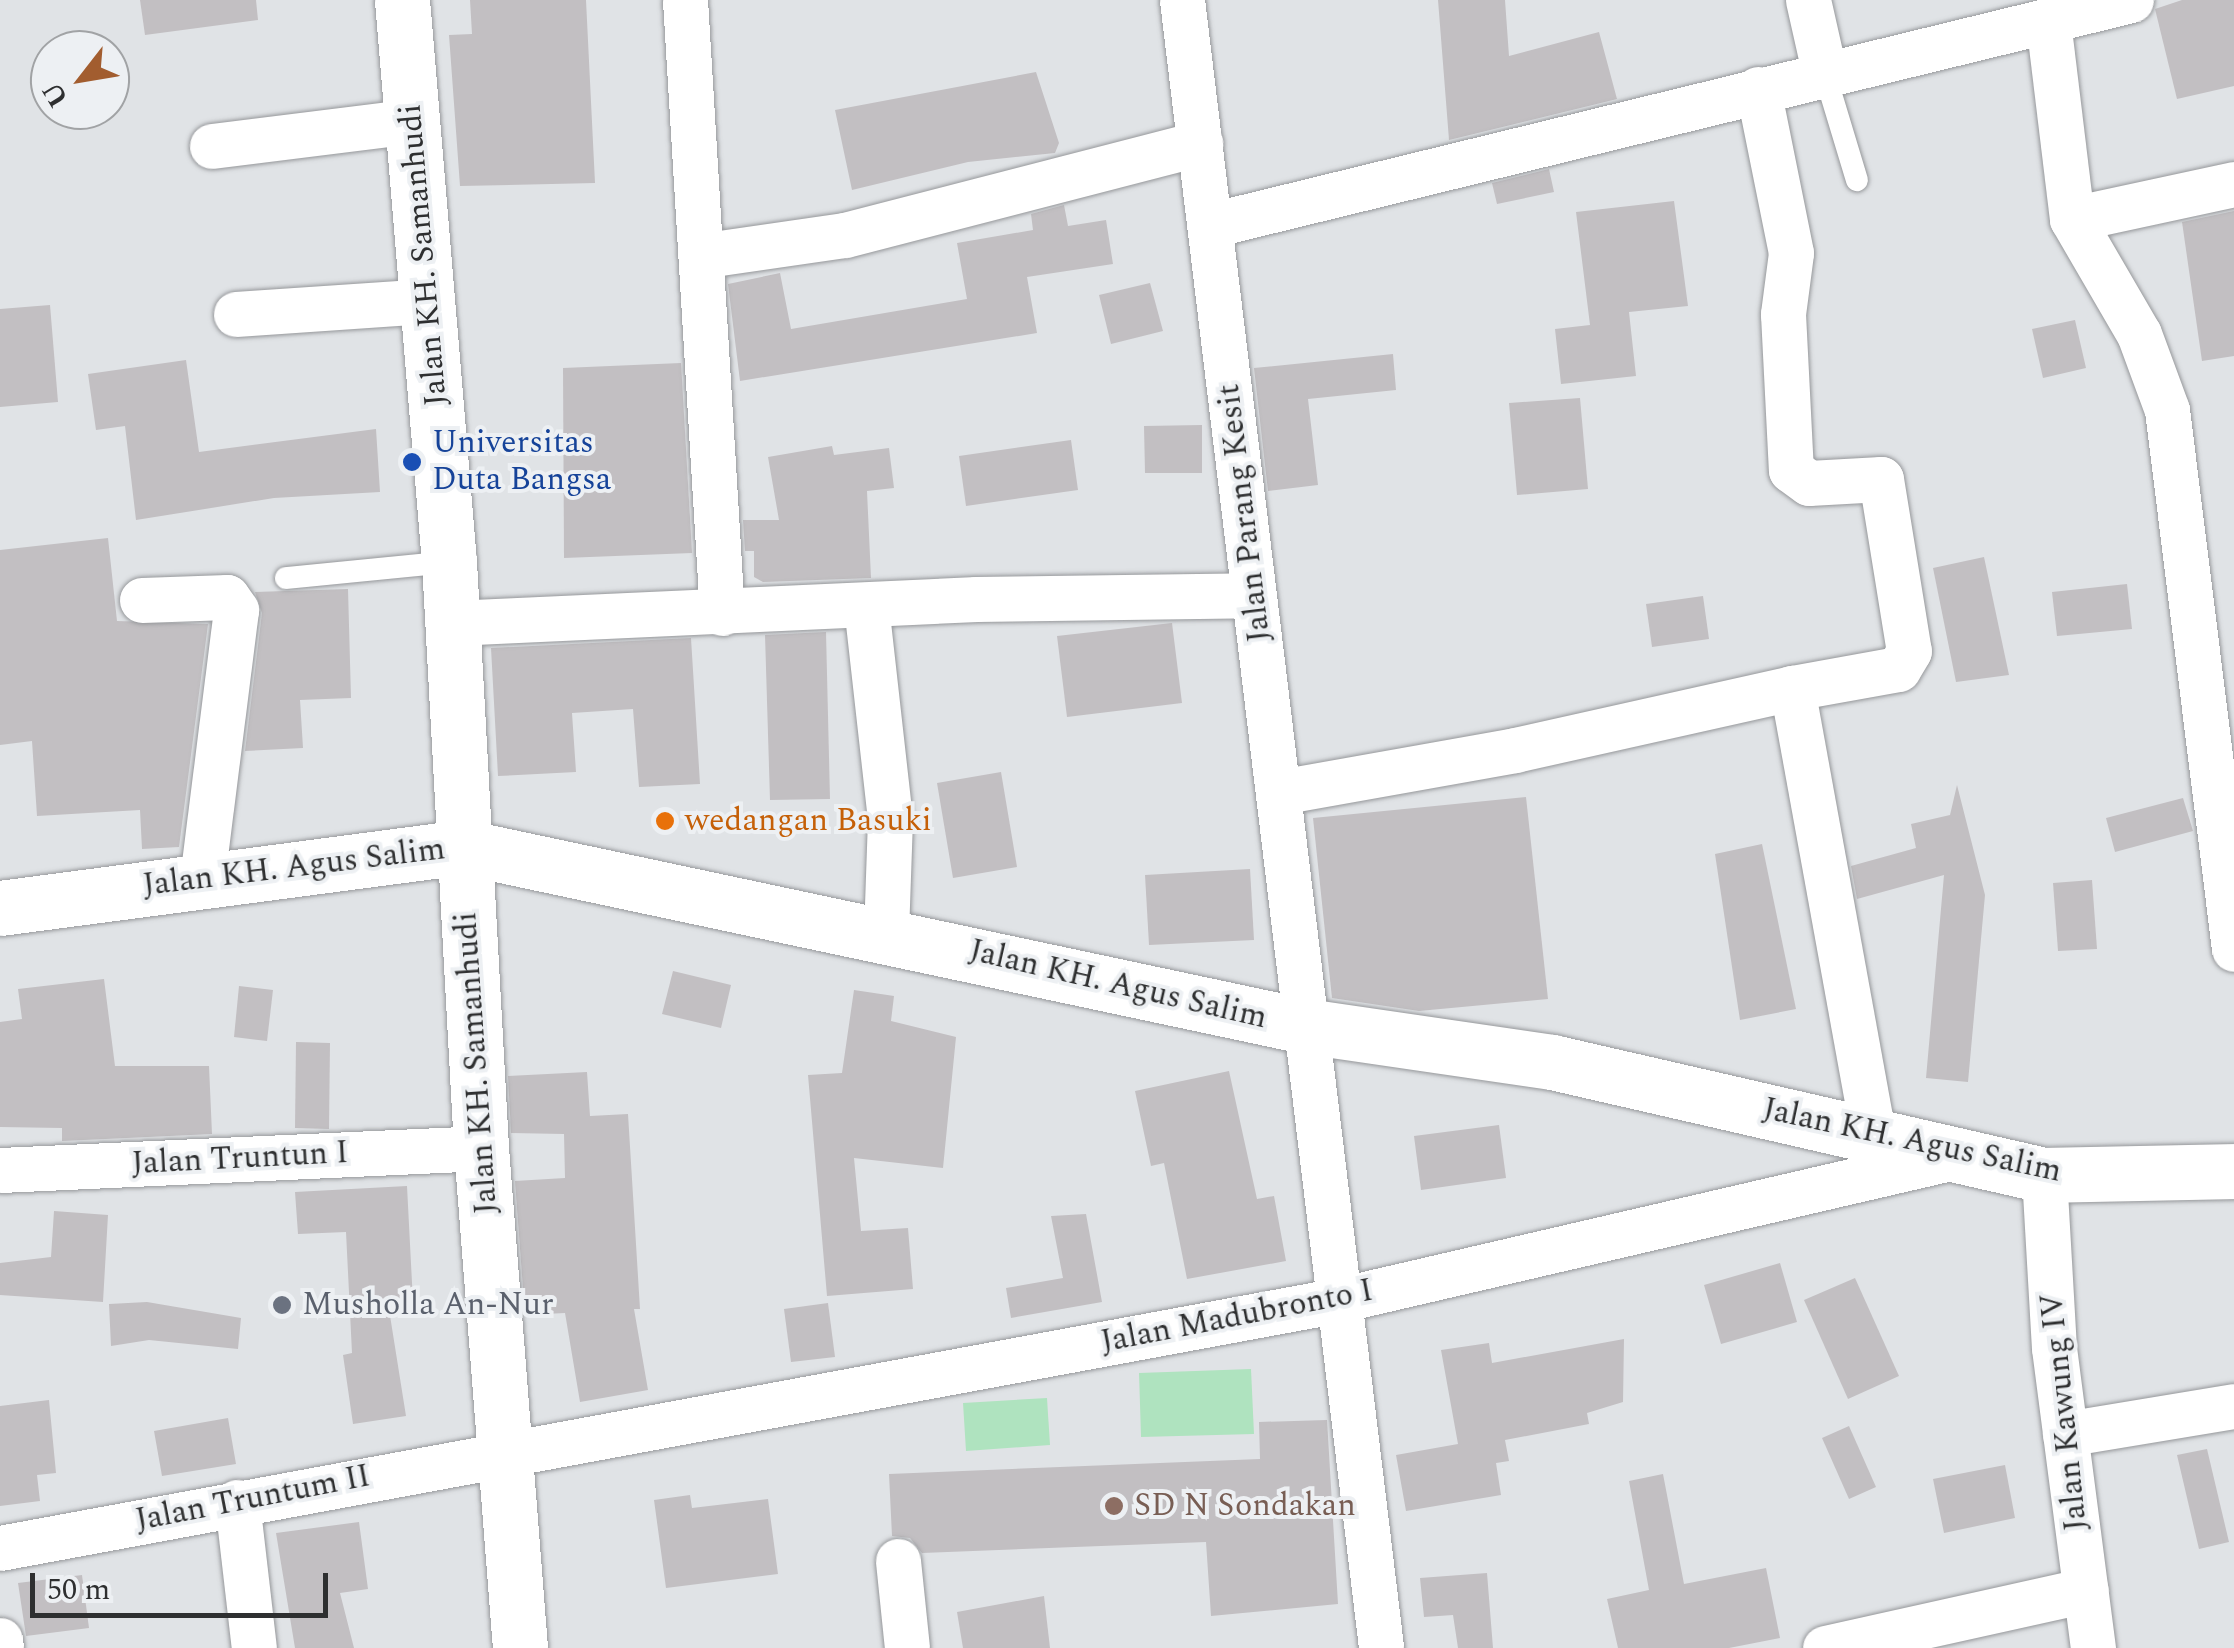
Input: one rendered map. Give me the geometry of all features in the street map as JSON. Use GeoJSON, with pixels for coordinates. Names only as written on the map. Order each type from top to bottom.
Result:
{"type":"FeatureCollection","features":[{"type":"Feature","properties":{"kind":"main road","name":"Jalan KH. Samanhudi"},"geometry":{"type":"LineString","coordinates":[[402,0],[450,562],[481,1148],[520,1648]]}},
{"type":"Feature","properties":{"kind":"main road","name":"Jalan KH. Agus Salim"},"geometry":{"type":"LineString","coordinates":[[0,908],[202,878],[464,847],[886,932],[1305,1026],[1552,1062],[2044,1175],[2234,1170]]}},
{"type":"Feature","properties":{"kind":"street"},"geometry":{"type":"LineString","coordinates":[[686,0],[706,256],[722,612]]}},
{"type":"Feature","properties":{"kind":"street","name":"Jalan Parang Kesit"},"geometry":{"type":"LineString","coordinates":[[1182,0],[1382,1648]]}},
{"type":"Feature","properties":{"kind":"street"},"geometry":{"type":"LineString","coordinates":[[1808,0],[1824,71]]}},
{"type":"Feature","properties":{"kind":"street"},"geometry":{"type":"LineString","coordinates":[[1212,225],[1528,153],[1824,71],[2131,0]]}},
{"type":"Feature","properties":{"kind":"street"},"geometry":{"type":"LineString","coordinates":[[2048,21],[2072,219],[2138,334],[2167,410],[2216,642],[2234,950]]}},
{"type":"Feature","properties":{"kind":"street"},"geometry":{"type":"LineString","coordinates":[[1280,792],[1514,750],[1792,688],[1898,670],[1910,650],[1881,480],[1809,483],[1792,470],[1783,314],[1790,253],[1758,89]]}},
{"type":"Feature","properties":{"kind":"street"},"geometry":{"type":"LineString","coordinates":[[212,146],[412,122]]}},
{"type":"Feature","properties":{"kind":"street"},"geometry":{"type":"LineString","coordinates":[[706,256],[844,234],[1200,143]]}},
{"type":"Feature","properties":{"kind":"street"},"geometry":{"type":"LineString","coordinates":[[2072,219],[2234,184]]}},
{"type":"Feature","properties":{"kind":"street"},"geometry":{"type":"LineString","coordinates":[[236,314],[429,301]]}},
{"type":"Feature","properties":{"kind":"street"},"geometry":{"type":"LineString","coordinates":[[452,624],[866,605],[1254,595]]}},
{"type":"Feature","properties":{"kind":"street"},"geometry":{"type":"LineString","coordinates":[[142,600],[228,597],[236,610],[202,878]]}},
{"type":"Feature","properties":{"kind":"street"},"geometry":{"type":"LineString","coordinates":[[866,605],[890,818],[886,932]]}},
{"type":"Feature","properties":{"kind":"street"},"geometry":{"type":"LineString","coordinates":[[1792,688],[1873,1135]]}},
{"type":"Feature","properties":{"kind":"street","name":"Jalan Truntun I"},"geometry":{"type":"LineString","coordinates":[[0,1170],[481,1148]]}},
{"type":"Feature","properties":{"kind":"street","name":"Jalan Madubronto I"},"geometry":{"type":"LineString","coordinates":[[506,1452],[1338,1300],[1961,1156]]}},
{"type":"Feature","properties":{"kind":"street","name":"Jalan Kawung IV"},"geometry":{"type":"LineString","coordinates":[[2044,1175],[2065,1434],[2094,1648]]}},
{"type":"Feature","properties":{"kind":"street"},"geometry":{"type":"LineString","coordinates":[[2065,1434],[2234,1406]]}},
{"type":"Feature","properties":{"kind":"street","name":"Jalan Truntum II"},"geometry":{"type":"LineString","coordinates":[[0,1548],[506,1452]]}},
{"type":"Feature","properties":{"kind":"street"},"geometry":{"type":"LineString","coordinates":[[238,1502],[254,1648]]}},
{"type":"Feature","properties":{"kind":"street"},"geometry":{"type":"LineString","coordinates":[[898,1561],[907,1648]]}},
{"type":"Feature","properties":{"kind":"street"},"geometry":{"type":"LineString","coordinates":[[1825,1648],[1870,1644],[2086,1590]]}},
{"type":"Feature","properties":{"kind":"street"},"geometry":{"type":"LineString","coordinates":[[0,1640],[1,1648]]}},
{"type":"Feature","properties":{"kind":"lane"},"geometry":{"type":"LineString","coordinates":[[1824,71],[1857,180]]}},
{"type":"Feature","properties":{"kind":"lane"},"geometry":{"type":"LineString","coordinates":[[286,578],[450,562]]}},
{"type":"Feature","properties":{"kind":"green space"},"geometry":{"type":"Polygon","coordinates":[[[1251,1369],[1254,1434],[1141,1437],[1139,1373],[1251,1369]]]}},
{"type":"Feature","properties":{"kind":"green space"},"geometry":{"type":"Polygon","coordinates":[[[1047,1398],[1050,1445],[966,1451],[963,1403],[1047,1398]]]}},
{"type":"Feature","properties":{"kind":"building"},"geometry":{"type":"Polygon","coordinates":[[[140,0],[256,0],[258,20],[145,35],[140,0]]]}},
{"type":"Feature","properties":{"kind":"building"},"geometry":{"type":"Polygon","coordinates":[[[470,0],[586,0],[595,183],[460,186],[449,35],[472,34],[470,0]]]}},
{"type":"Feature","properties":{"kind":"building"},"geometry":{"type":"Polygon","coordinates":[[[1438,0],[1505,0],[1509,56],[1599,32],[1617,99],[1449,140],[1438,0]]]}},
{"type":"Feature","properties":{"kind":"building"},"geometry":{"type":"Polygon","coordinates":[[[2182,0],[2234,0],[2234,86],[2177,99],[2155,9],[2182,0]]]}},
{"type":"Feature","properties":{"kind":"building"},"geometry":{"type":"Polygon","coordinates":[[[1036,72],[1059,143],[1055,153],[968,162],[852,190],[835,110],[1036,72]]]}},
{"type":"Feature","properties":{"kind":"building"},"geometry":{"type":"Polygon","coordinates":[[[1549,169],[1554,192],[1497,204],[1492,183],[1549,169]]]}},
{"type":"Feature","properties":{"kind":"building"},"geometry":{"type":"Polygon","coordinates":[[[1674,201],[1688,306],[1629,312],[1636,376],[1561,384],[1555,329],[1590,325],[1576,212],[1674,201]]]}},
{"type":"Feature","properties":{"kind":"building"},"geometry":{"type":"Polygon","coordinates":[[[1064,205],[1068,226],[1106,220],[1113,264],[1027,277],[1037,333],[740,381],[728,284],[780,273],[791,329],[967,299],[957,243],[1033,230],[1031,214],[1064,205]]]}},
{"type":"Feature","properties":{"kind":"building"},"geometry":{"type":"Polygon","coordinates":[[[2234,211],[2234,356],[2202,361],[2182,222],[2234,211]]]}},
{"type":"Feature","properties":{"kind":"building"},"geometry":{"type":"Polygon","coordinates":[[[1150,283],[1163,331],[1111,344],[1099,295],[1150,283]]]}},
{"type":"Feature","properties":{"kind":"building"},"geometry":{"type":"Polygon","coordinates":[[[50,305],[58,402],[0,407],[0,309],[50,305]]]}},
{"type":"Feature","properties":{"kind":"building"},"geometry":{"type":"Polygon","coordinates":[[[2075,320],[2086,368],[2043,378],[2032,329],[2075,320]]]}},
{"type":"Feature","properties":{"kind":"building"},"geometry":{"type":"Polygon","coordinates":[[[1393,354],[1396,390],[1308,399],[1318,485],[1268,491],[1254,368],[1393,354]]]}},
{"type":"Feature","properties":{"kind":"building"},"geometry":{"type":"Polygon","coordinates":[[[186,360],[199,452],[376,429],[380,492],[274,498],[136,520],[125,426],[96,430],[88,374],[186,360]]]}},
{"type":"Feature","properties":{"kind":"building"},"geometry":{"type":"Polygon","coordinates":[[[681,363],[692,553],[564,558],[563,368],[681,363]]]}},
{"type":"Feature","properties":{"kind":"building"},"geometry":{"type":"Polygon","coordinates":[[[1580,398],[1588,489],[1517,495],[1509,403],[1580,398]]]}},
{"type":"Feature","properties":{"kind":"building"},"geometry":{"type":"Polygon","coordinates":[[[1202,425],[1202,473],[1145,473],[1144,426],[1202,425]]]}},
{"type":"Feature","properties":{"kind":"building"},"geometry":{"type":"Polygon","coordinates":[[[1071,440],[1078,490],[966,506],[959,456],[1071,440]]]}},
{"type":"Feature","properties":{"kind":"building"},"geometry":{"type":"Polygon","coordinates":[[[832,446],[834,455],[889,448],[894,488],[867,491],[871,578],[763,582],[754,577],[754,551],[745,551],[743,520],[779,520],[768,457],[832,446]]]}},
{"type":"Feature","properties":{"kind":"building"},"geometry":{"type":"Polygon","coordinates":[[[108,538],[117,621],[208,624],[179,847],[142,849],[140,810],[37,816],[32,741],[0,745],[0,550],[108,538]]]}},
{"type":"Feature","properties":{"kind":"building"},"geometry":{"type":"Polygon","coordinates":[[[1984,557],[2009,675],[1956,682],[1933,568],[1984,557]]]}},
{"type":"Feature","properties":{"kind":"building"},"geometry":{"type":"Polygon","coordinates":[[[2127,584],[2132,629],[2057,636],[2052,592],[2127,584]]]}},
{"type":"Feature","properties":{"kind":"building"},"geometry":{"type":"Polygon","coordinates":[[[348,589],[351,698],[300,700],[303,748],[245,751],[262,613],[255,592],[348,589]]]}},
{"type":"Feature","properties":{"kind":"building"},"geometry":{"type":"Polygon","coordinates":[[[1703,596],[1709,639],[1652,647],[1646,604],[1703,596]]]}},
{"type":"Feature","properties":{"kind":"building"},"geometry":{"type":"Polygon","coordinates":[[[1172,623],[1182,703],[1067,717],[1057,636],[1172,623]]]}},
{"type":"Feature","properties":{"kind":"building"},"geometry":{"type":"Polygon","coordinates":[[[826,632],[830,799],[770,800],[765,635],[826,632]]]}},
{"type":"Feature","properties":{"kind":"building"},"geometry":{"type":"Polygon","coordinates":[[[691,638],[700,784],[639,787],[633,709],[572,713],[576,772],[498,776],[491,648],[691,638]]]}},
{"type":"Feature","properties":{"kind":"building"},"geometry":{"type":"Polygon","coordinates":[[[1001,772],[1017,867],[953,878],[937,783],[1001,772]]]}},
{"type":"Feature","properties":{"kind":"building"},"geometry":{"type":"Polygon","coordinates":[[[1957,785],[1985,895],[1968,1082],[1926,1078],[1944,875],[1857,899],[1851,866],[1916,848],[1911,824],[1950,815],[1957,785]]]}},
{"type":"Feature","properties":{"kind":"building"},"geometry":{"type":"Polygon","coordinates":[[[1526,797],[1548,999],[1419,1011],[1332,998],[1313,818],[1526,797]]]}},
{"type":"Feature","properties":{"kind":"building"},"geometry":{"type":"Polygon","coordinates":[[[2183,798],[2193,831],[2115,852],[2106,818],[2183,798]]]}},
{"type":"Feature","properties":{"kind":"building"},"geometry":{"type":"Polygon","coordinates":[[[1762,844],[1796,1009],[1740,1020],[1715,854],[1762,844]]]}},
{"type":"Feature","properties":{"kind":"building"},"geometry":{"type":"Polygon","coordinates":[[[1250,869],[1254,940],[1149,945],[1145,875],[1250,869]]]}},
{"type":"Feature","properties":{"kind":"building"},"geometry":{"type":"Polygon","coordinates":[[[2092,880],[2097,949],[2058,951],[2053,883],[2092,880]]]}},
{"type":"Feature","properties":{"kind":"building"},"geometry":{"type":"Polygon","coordinates":[[[673,971],[731,985],[721,1028],[662,1014],[673,971]]]}},
{"type":"Feature","properties":{"kind":"building"},"geometry":{"type":"Polygon","coordinates":[[[104,979],[115,1066],[209,1066],[212,1134],[62,1141],[62,1128],[0,1127],[0,1022],[22,1019],[18,989],[104,979]]]}},
{"type":"Feature","properties":{"kind":"building"},"geometry":{"type":"Polygon","coordinates":[[[239,986],[273,990],[267,1041],[234,1037],[239,986]]]}},
{"type":"Feature","properties":{"kind":"building"},"geometry":{"type":"Polygon","coordinates":[[[854,990],[894,996],[891,1021],[956,1037],[943,1168],[854,1158],[861,1231],[908,1228],[913,1289],[827,1296],[808,1075],[842,1073],[854,990]]]}},
{"type":"Feature","properties":{"kind":"building"},"geometry":{"type":"Polygon","coordinates":[[[296,1042],[330,1043],[329,1129],[295,1128],[296,1042]]]}},
{"type":"Feature","properties":{"kind":"building"},"geometry":{"type":"Polygon","coordinates":[[[1229,1071],[1257,1199],[1274,1196],[1286,1261],[1187,1279],[1164,1163],[1151,1166],[1135,1091],[1229,1071]]]}},
{"type":"Feature","properties":{"kind":"building"},"geometry":{"type":"Polygon","coordinates":[[[587,1072],[590,1116],[628,1114],[640,1309],[634,1309],[648,1390],[580,1402],[565,1313],[525,1315],[515,1181],[565,1178],[564,1134],[511,1133],[508,1076],[587,1072]]]}},
{"type":"Feature","properties":{"kind":"building"},"geometry":{"type":"Polygon","coordinates":[[[1499,1125],[1506,1178],[1421,1190],[1414,1136],[1499,1125]]]}},
{"type":"Feature","properties":{"kind":"building"},"geometry":{"type":"Polygon","coordinates":[[[407,1186],[413,1302],[388,1303],[406,1416],[353,1424],[343,1355],[352,1353],[346,1232],[298,1234],[295,1192],[407,1186]]]}},
{"type":"Feature","properties":{"kind":"building"},"geometry":{"type":"Polygon","coordinates":[[[54,1211],[108,1215],[103,1302],[0,1295],[0,1263],[51,1257],[54,1211]]]}},
{"type":"Feature","properties":{"kind":"building"},"geometry":{"type":"Polygon","coordinates":[[[1086,1214],[1102,1302],[1011,1318],[1006,1288],[1063,1278],[1051,1216],[1086,1214]]]}},
{"type":"Feature","properties":{"kind":"building"},"geometry":{"type":"Polygon","coordinates":[[[1780,1263],[1797,1322],[1721,1344],[1704,1285],[1780,1263]]]}},
{"type":"Feature","properties":{"kind":"building"},"geometry":{"type":"Polygon","coordinates":[[[1855,1278],[1899,1376],[1848,1399],[1804,1300],[1855,1278]]]}},
{"type":"Feature","properties":{"kind":"building"},"geometry":{"type":"Polygon","coordinates":[[[147,1302],[241,1318],[238,1349],[149,1340],[111,1346],[109,1304],[147,1302]]]}},
{"type":"Feature","properties":{"kind":"building"},"geometry":{"type":"Polygon","coordinates":[[[828,1303],[835,1357],[791,1362],[784,1309],[828,1303]]]}},
{"type":"Feature","properties":{"kind":"building"},"geometry":{"type":"Polygon","coordinates":[[[1624,1339],[1623,1402],[1587,1413],[1589,1424],[1505,1440],[1509,1461],[1496,1463],[1501,1495],[1406,1511],[1396,1455],[1458,1444],[1441,1350],[1489,1343],[1492,1363],[1624,1339]]]}},
{"type":"Feature","properties":{"kind":"building"},"geometry":{"type":"Polygon","coordinates":[[[49,1400],[56,1473],[37,1475],[40,1501],[0,1506],[0,1406],[49,1400]]]}},
{"type":"Feature","properties":{"kind":"building"},"geometry":{"type":"Polygon","coordinates":[[[228,1418],[236,1464],[162,1476],[154,1431],[228,1418]]]}},
{"type":"Feature","properties":{"kind":"building"},"geometry":{"type":"Polygon","coordinates":[[[1327,1420],[1338,1604],[1211,1616],[1206,1542],[922,1553],[910,1538],[892,1536],[889,1474],[1260,1459],[1259,1422],[1327,1420]]]}},
{"type":"Feature","properties":{"kind":"building"},"geometry":{"type":"Polygon","coordinates":[[[1849,1426],[1876,1487],[1849,1499],[1822,1438],[1849,1426]]]}},
{"type":"Feature","properties":{"kind":"building"},"geometry":{"type":"Polygon","coordinates":[[[2207,1449],[2229,1542],[2199,1549],[2177,1455],[2207,1449]]]}},
{"type":"Feature","properties":{"kind":"building"},"geometry":{"type":"Polygon","coordinates":[[[2005,1465],[2015,1518],[1944,1533],[1933,1479],[2005,1465]]]}},
{"type":"Feature","properties":{"kind":"building"},"geometry":{"type":"Polygon","coordinates":[[[1663,1474],[1684,1584],[1766,1568],[1780,1638],[1729,1648],[1618,1648],[1607,1599],[1649,1590],[1629,1481],[1663,1474]]]}},
{"type":"Feature","properties":{"kind":"building"},"geometry":{"type":"Polygon","coordinates":[[[690,1495],[692,1508],[768,1499],[778,1574],[666,1588],[654,1500],[690,1495]]]}},
{"type":"Feature","properties":{"kind":"building"},"geometry":{"type":"Polygon","coordinates":[[[359,1522],[368,1589],[340,1593],[354,1648],[295,1648],[276,1533],[359,1522]]]}},
{"type":"Feature","properties":{"kind":"building"},"geometry":{"type":"Polygon","coordinates":[[[1487,1573],[1493,1648],[1458,1648],[1453,1615],[1424,1617],[1420,1578],[1487,1573]]]}},
{"type":"Feature","properties":{"kind":"building"},"geometry":{"type":"Polygon","coordinates":[[[82,1575],[89,1628],[26,1636],[18,1583],[82,1575]]]}},
{"type":"Feature","properties":{"kind":"building"},"geometry":{"type":"Polygon","coordinates":[[[1044,1596],[1050,1648],[963,1648],[957,1612],[1044,1596]]]}},
{"type":"Feature","properties":{"kind":"place","name":"Universitas Duta Bangsa"},"geometry":{"type":"Point","coordinates":[412,462]}},
{"type":"Feature","properties":{"kind":"place","name":"wedangan Basuki"},"geometry":{"type":"Point","coordinates":[665,821]}},
{"type":"Feature","properties":{"kind":"place","name":"Musholla An-Nur"},"geometry":{"type":"Point","coordinates":[282,1305]}},
{"type":"Feature","properties":{"kind":"place","name":"SD N Sondakan"},"geometry":{"type":"Point","coordinates":[1114,1506]}}]}
